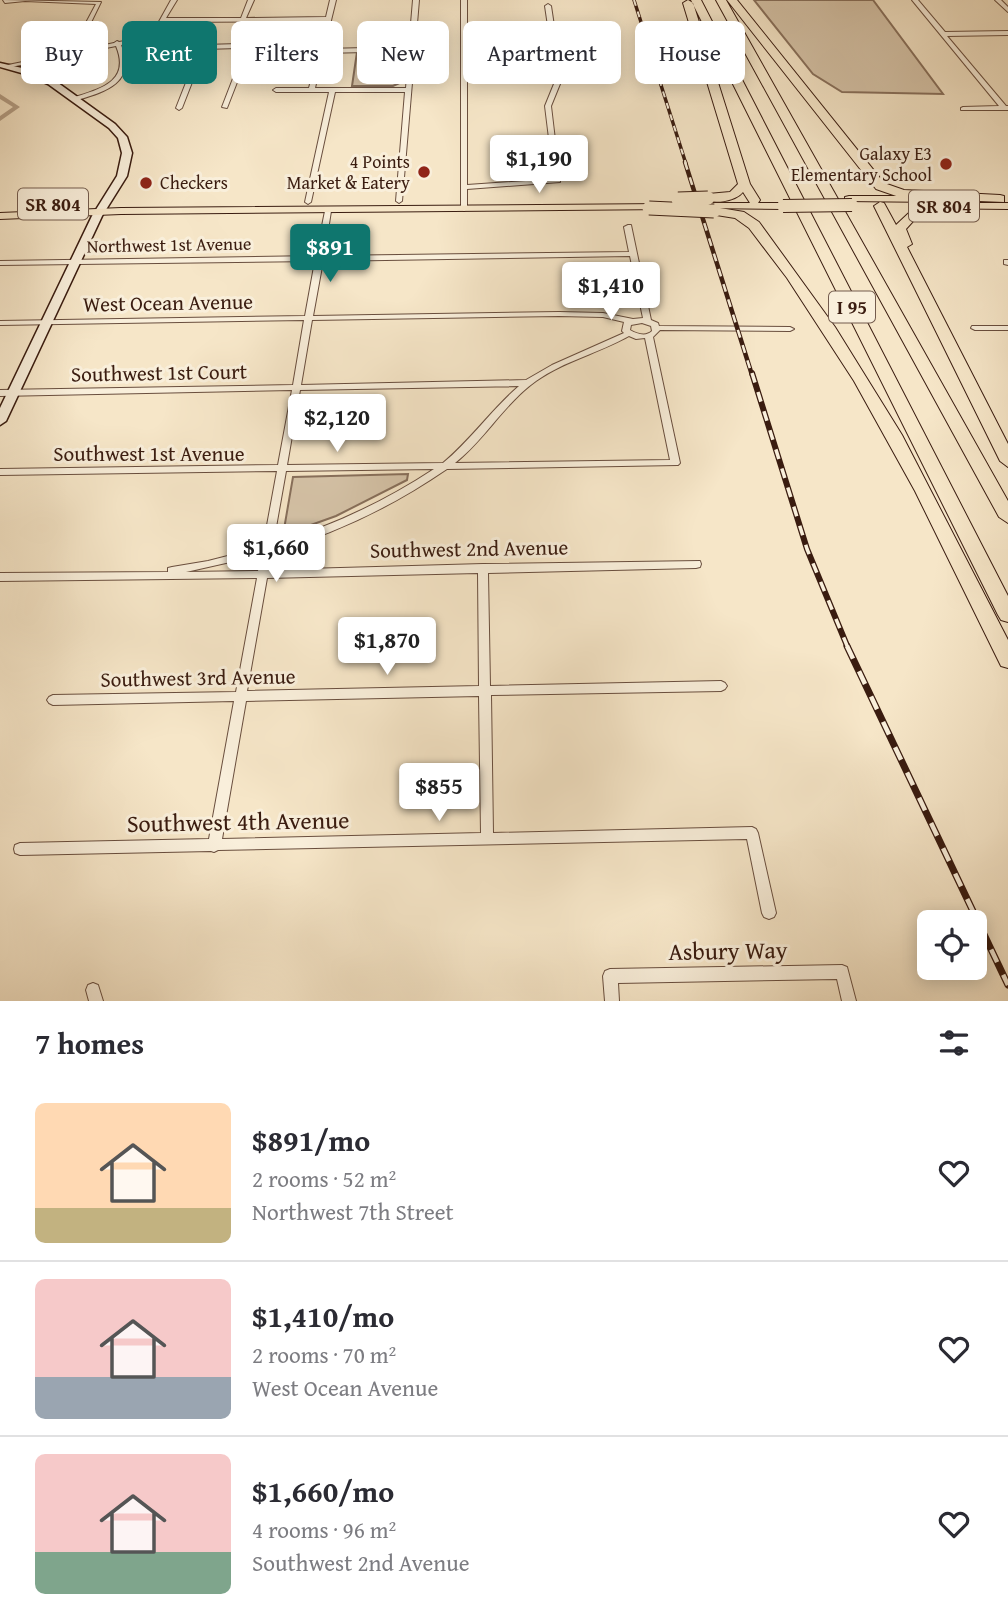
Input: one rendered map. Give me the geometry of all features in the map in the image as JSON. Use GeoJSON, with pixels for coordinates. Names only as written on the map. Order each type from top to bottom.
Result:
{"type":"FeatureCollection","features":[{"type":"Feature","properties":{"kind":"highway"},"geometry":{"type":"LineString","coordinates":[[690,0],[744,184],[755,203],[756,220],[890,428],[946,533],[1008,660]]}},
{"type":"Feature","properties":{"kind":"highway","name":"I 95"},"geometry":{"type":"LineString","coordinates":[[696,0],[1008,615]]}},
{"type":"Feature","properties":{"kind":"highway","name":"I 95"},"geometry":{"type":"LineString","coordinates":[[721,0],[1008,517]]}},
{"type":"Feature","properties":{"kind":"highway"},"geometry":{"type":"LineString","coordinates":[[732,0],[869,174],[883,187],[898,194],[1005,201]]}},
{"type":"Feature","properties":{"kind":"highway"},"geometry":{"type":"LineString","coordinates":[[869,174],[878,202],[1008,461]]}},
{"type":"Feature","properties":{"kind":"highway"},"geometry":{"type":"LineString","coordinates":[[649,208],[710,204],[734,195],[744,184]]}},
{"type":"Feature","properties":{"kind":"highway"},"geometry":{"type":"LineString","coordinates":[[678,200],[710,204],[748,219],[768,242]]}},
{"type":"Feature","properties":{"kind":"highway"},"geometry":{"type":"LineString","coordinates":[[909,261],[901,232],[902,223],[916,213],[941,206]]}},
{"type":"Feature","properties":{"kind":"main road","name":"SR 804"},"geometry":{"type":"LineString","coordinates":[[0,216],[103,207],[328,211],[464,205],[625,204],[678,200]]}},
{"type":"Feature","properties":{"kind":"main road","name":"SR 804"},"geometry":{"type":"LineString","coordinates":[[0,207],[358,201],[464,205]]}},
{"type":"Feature","properties":{"kind":"main road"},"geometry":{"type":"LineString","coordinates":[[257,211],[272,205],[335,205],[358,201]]}},
{"type":"Feature","properties":{"kind":"main road","name":"SR 804"},"geometry":{"type":"LineString","coordinates":[[710,204],[1005,201]]}},
{"type":"Feature","properties":{"kind":"main road","name":"SR 804"},"geometry":{"type":"LineString","coordinates":[[878,202],[941,206],[1005,201]]}},
{"type":"Feature","properties":{"kind":"main road","name":"SR 804"},"geometry":{"type":"LineString","coordinates":[[625,204],[649,208]]}},
{"type":"Feature","properties":{"kind":"street"},"geometry":{"type":"LineString","coordinates":[[174,0],[164,20],[328,19],[333,0]]}},
{"type":"Feature","properties":{"kind":"street"},"geometry":{"type":"LineString","coordinates":[[243,19],[251,0]]}},
{"type":"Feature","properties":{"kind":"street"},"geometry":{"type":"LineString","coordinates":[[414,21],[416,0]]}},
{"type":"Feature","properties":{"kind":"street"},"geometry":{"type":"LineString","coordinates":[[464,0],[464,205]]}},
{"type":"Feature","properties":{"kind":"street"},"geometry":{"type":"LineString","coordinates":[[915,0],[1006,108]]}},
{"type":"Feature","properties":{"kind":"street"},"geometry":{"type":"LineString","coordinates":[[5,1],[99,3],[89,21]]}},
{"type":"Feature","properties":{"kind":"street"},"geometry":{"type":"LineString","coordinates":[[999,1],[1008,2]]}},
{"type":"Feature","properties":{"kind":"street"},"geometry":{"type":"LineString","coordinates":[[999,1],[1008,10]]}},
{"type":"Feature","properties":{"kind":"street"},"geometry":{"type":"LineString","coordinates":[[464,187],[558,180],[548,106],[559,79],[548,6]]}},
{"type":"Feature","properties":{"kind":"street"},"geometry":{"type":"LineString","coordinates":[[943,34],[1008,33]]}},
{"type":"Feature","properties":{"kind":"street"},"geometry":{"type":"LineString","coordinates":[[108,45],[122,42]]}},
{"type":"Feature","properties":{"kind":"street"},"geometry":{"type":"LineString","coordinates":[[74,99],[104,90],[116,81],[125,65],[124,56],[117,43]]}},
{"type":"Feature","properties":{"kind":"street"},"geometry":{"type":"LineString","coordinates":[[217,47],[239,46],[247,49],[225,107]]}},
{"type":"Feature","properties":{"kind":"street"},"geometry":{"type":"LineString","coordinates":[[3,65],[21,61]]}},
{"type":"Feature","properties":{"kind":"street"},"geometry":{"type":"LineString","coordinates":[[0,421],[103,207],[126,166],[127,148],[122,137],[112,127],[44,78],[3,65]]}},
{"type":"Feature","properties":{"kind":"street"},"geometry":{"type":"LineString","coordinates":[[179,108],[189,84]]}},
{"type":"Feature","properties":{"kind":"street"},"geometry":{"type":"LineString","coordinates":[[312,90],[314,84]]}},
{"type":"Feature","properties":{"kind":"street"},"geometry":{"type":"LineString","coordinates":[[399,201],[409,84]]}},
{"type":"Feature","properties":{"kind":"street"},"geometry":{"type":"LineString","coordinates":[[276,90],[409,90]]}},
{"type":"Feature","properties":{"kind":"street"},"geometry":{"type":"LineString","coordinates":[[308,202],[332,90]]}},
{"type":"Feature","properties":{"kind":"street"},"geometry":{"type":"LineString","coordinates":[[963,109],[1006,108]]}},
{"type":"Feature","properties":{"kind":"street"},"geometry":{"type":"LineString","coordinates":[[214,846],[328,211]]}},
{"type":"Feature","properties":{"kind":"street"},"geometry":{"type":"LineString","coordinates":[[628,228],[647,320],[656,328],[790,329]]}},
{"type":"Feature","properties":{"kind":"street","name":"Northwest 1st Avenue"},"geometry":{"type":"LineString","coordinates":[[0,263],[634,254]]}},
{"type":"Feature","properties":{"kind":"street","name":"West Ocean Avenue"},"geometry":{"type":"LineString","coordinates":[[0,323],[580,314],[631,321],[647,320]]}},
{"type":"Feature","properties":{"kind":"street"},"geometry":{"type":"LineString","coordinates":[[628,334],[625,325],[631,321]]}},
{"type":"Feature","properties":{"kind":"street"},"geometry":{"type":"LineString","coordinates":[[0,577],[151,575],[267,550],[359,515],[444,467],[500,408],[528,383],[567,360],[610,344],[628,334],[649,336],[656,328]]}},
{"type":"Feature","properties":{"kind":"street"},"geometry":{"type":"LineString","coordinates":[[975,328],[1008,328]]}},
{"type":"Feature","properties":{"kind":"street","name":"Southwest 1st Avenue"},"geometry":{"type":"LineString","coordinates":[[0,472],[675,463],[649,336]]}},
{"type":"Feature","properties":{"kind":"street","name":"Southwest 1st Court"},"geometry":{"type":"LineString","coordinates":[[0,393],[528,383]]}},
{"type":"Feature","properties":{"kind":"street","name":"Southwest 2nd Avenue"},"geometry":{"type":"LineString","coordinates":[[151,575],[696,564]]}},
{"type":"Feature","properties":{"kind":"street"},"geometry":{"type":"LineString","coordinates":[[483,568],[487,839]]}},
{"type":"Feature","properties":{"kind":"street","name":"Southwest 3rd Avenue"},"geometry":{"type":"LineString","coordinates":[[54,700],[722,686]]}},
{"type":"Feature","properties":{"kind":"street","name":"Southwest 4th Avenue"},"geometry":{"type":"LineString","coordinates":[[20,849],[752,833],[769,913]]}},
{"type":"Feature","properties":{"kind":"street","name":"Asbury Way"},"geometry":{"type":"LineString","coordinates":[[612,1001],[610,976],[842,972],[849,1001]]}},
{"type":"Feature","properties":{"kind":"shaded area"},"geometry":{"type":"Polygon","coordinates":[[[754,0],[873,0],[943,94],[842,92],[813,74],[754,0]]]}},
{"type":"Feature","properties":{"kind":"shaded area"},"geometry":{"type":"Polygon","coordinates":[[[357,52],[357,84],[397,84],[393,86],[352,86],[357,52]]]}},
{"type":"Feature","properties":{"kind":"shaded area"},"geometry":{"type":"Polygon","coordinates":[[[408,474],[407,480],[336,516],[283,535],[293,477],[408,474]]]}},
{"type":"Feature","properties":{"kind":"waterway"},"geometry":{"type":"LineString","coordinates":[[0,96],[17,107],[0,119]]}},
{"type":"Feature","properties":{"kind":"railway"},"geometry":{"type":"LineString","coordinates":[[634,0],[686,164]]}},
{"type":"Feature","properties":{"kind":"railway"},"geometry":{"type":"LineString","coordinates":[[685,162],[752,375]]}},
{"type":"Feature","properties":{"kind":"railway"},"geometry":{"type":"LineString","coordinates":[[752,373],[807,549],[848,648]]}},
{"type":"Feature","properties":{"kind":"railway"},"geometry":{"type":"LineString","coordinates":[[847,646],[1008,985]]}},
{"type":"Feature","properties":{"kind":"place","name":"Galaxy E3 Elementary School"},"geometry":{"type":"Point","coordinates":[946,164]}},
{"type":"Feature","properties":{"kind":"place","name":"4 Points Market & Eatery"},"geometry":{"type":"Point","coordinates":[424,172]}},
{"type":"Feature","properties":{"kind":"place","name":"Checkers"},"geometry":{"type":"Point","coordinates":[146,183]}}]}
